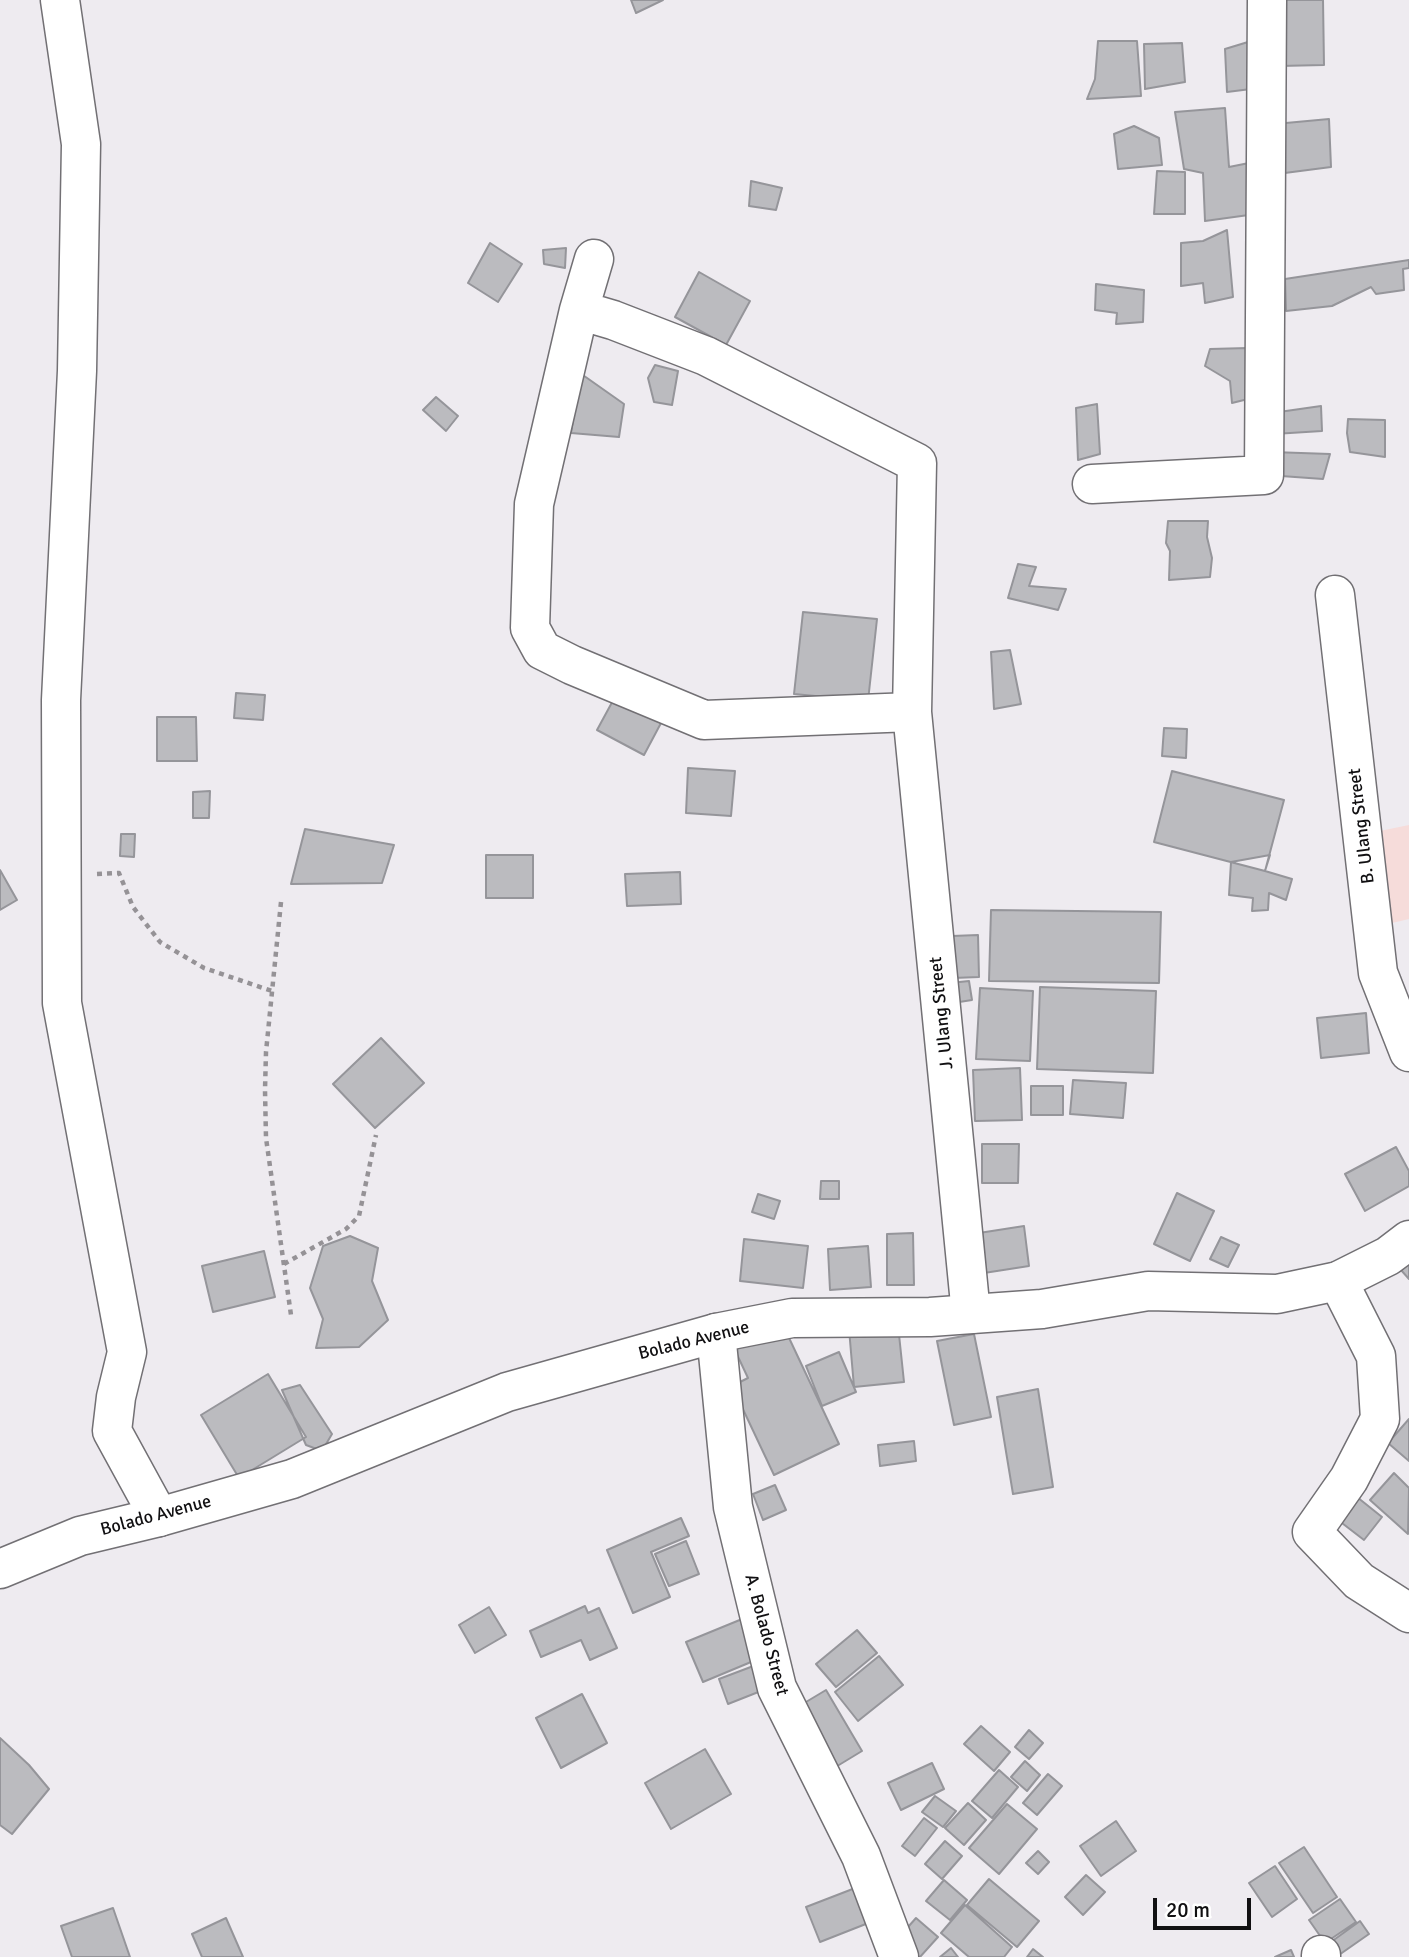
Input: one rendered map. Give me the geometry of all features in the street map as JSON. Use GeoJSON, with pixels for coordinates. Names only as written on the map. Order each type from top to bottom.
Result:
{"type":"FeatureCollection","features":[{"type":"Feature","properties":{"kind":"street"},"geometry":{"type":"LineString","coordinates":[[60,0],[81,144],[77,371],[61,700],[62,1003],[127,1352],[116,1397],[112,1431],[159,1517]]}},
{"type":"Feature","properties":{"kind":"street"},"geometry":{"type":"LineString","coordinates":[[1092,484],[1264,475],[1267,0]]}},
{"type":"Feature","properties":{"kind":"street"},"geometry":{"type":"LineString","coordinates":[[594,259],[579,310],[534,504],[530,628],[542,650],[704,720],[912,712]]}},
{"type":"Feature","properties":{"kind":"street","name":"J. Ulang Street"},"geometry":{"type":"LineString","coordinates":[[579,310],[613,320],[706,356],[918,463],[912,712],[971,1314]]}},
{"type":"Feature","properties":{"kind":"street","name":"B. Ulang Street"},"geometry":{"type":"LineString","coordinates":[[1335,595],[1378,974],[1409,1052]]}},
{"type":"Feature","properties":{"kind":"street","name":"Bolado Avenue"},"geometry":{"type":"LineString","coordinates":[[0,1569],[80,1535],[159,1517],[292,1479],[507,1392],[716,1333],[792,1318],[930,1317],[1042,1309],[1148,1291],[1277,1294],[1338,1281],[1388,1256],[1409,1240]]}},
{"type":"Feature","properties":{"kind":"street"},"geometry":{"type":"LineString","coordinates":[[1338,1281],[1376,1356],[1380,1419],[1349,1479],[1312,1532],[1359,1581],[1409,1613]]}},
{"type":"Feature","properties":{"kind":"street","name":"A. Bolado Street"},"geometry":{"type":"LineString","coordinates":[[716,1333],[733,1507],[777,1688],[862,1856],[899,1957]]}},
{"type":"Feature","properties":{"kind":"path"},"geometry":{"type":"LineString","coordinates":[[62,876],[120,873],[133,908],[159,943],[204,968],[272,991]]}},
{"type":"Feature","properties":{"kind":"path"},"geometry":{"type":"LineString","coordinates":[[281,902],[265,1090],[266,1138],[291,1315]]}},
{"type":"Feature","properties":{"kind":"path"},"geometry":{"type":"LineString","coordinates":[[284,1264],[346,1229],[359,1216],[376,1135]]}},
{"type":"Feature","properties":{"kind":"shaded area"},"geometry":{"type":"Polygon","coordinates":[[[1409,825],[1409,919],[1392,923],[1375,832],[1409,825]]]}},
{"type":"Feature","properties":{"kind":"building"},"geometry":{"type":"Polygon","coordinates":[[[631,0],[663,0],[636,13],[631,0]]]}},
{"type":"Feature","properties":{"kind":"building"},"geometry":{"type":"Polygon","coordinates":[[[1277,0],[1323,0],[1324,65],[1279,66],[1277,0]]]}},
{"type":"Feature","properties":{"kind":"building"},"geometry":{"type":"Polygon","coordinates":[[[1098,41],[1137,41],[1141,96],[1087,99],[1095,79],[1098,41]]]}},
{"type":"Feature","properties":{"kind":"building"},"geometry":{"type":"Polygon","coordinates":[[[1248,42],[1251,89],[1227,92],[1225,49],[1248,42]]]}},
{"type":"Feature","properties":{"kind":"building"},"geometry":{"type":"Polygon","coordinates":[[[1182,43],[1185,82],[1145,89],[1144,44],[1182,43]]]}},
{"type":"Feature","properties":{"kind":"building"},"geometry":{"type":"Polygon","coordinates":[[[1225,108],[1229,167],[1254,162],[1256,214],[1205,221],[1203,173],[1184,169],[1175,112],[1225,108]]]}},
{"type":"Feature","properties":{"kind":"building"},"geometry":{"type":"Polygon","coordinates":[[[1329,119],[1331,167],[1277,174],[1275,124],[1329,119]]]}},
{"type":"Feature","properties":{"kind":"building"},"geometry":{"type":"Polygon","coordinates":[[[1134,126],[1159,138],[1162,165],[1118,169],[1114,134],[1134,126]]]}},
{"type":"Feature","properties":{"kind":"building"},"geometry":{"type":"Polygon","coordinates":[[[1157,171],[1185,172],[1185,214],[1154,214],[1157,171]]]}},
{"type":"Feature","properties":{"kind":"building"},"geometry":{"type":"Polygon","coordinates":[[[751,181],[782,188],[776,210],[749,206],[751,181]]]}},
{"type":"Feature","properties":{"kind":"building"},"geometry":{"type":"Polygon","coordinates":[[[1227,230],[1233,297],[1205,303],[1203,283],[1181,286],[1181,243],[1203,241],[1227,230]]]}},
{"type":"Feature","properties":{"kind":"building"},"geometry":{"type":"Polygon","coordinates":[[[490,243],[522,264],[498,302],[468,283],[490,243]]]}},
{"type":"Feature","properties":{"kind":"building"},"geometry":{"type":"Polygon","coordinates":[[[566,248],[565,268],[544,264],[543,250],[566,248]]]}},
{"type":"Feature","properties":{"kind":"building"},"geometry":{"type":"Polygon","coordinates":[[[1409,260],[1409,268],[1403,269],[1404,290],[1376,294],[1371,287],[1332,306],[1286,311],[1285,279],[1409,260]]]}},
{"type":"Feature","properties":{"kind":"building"},"geometry":{"type":"Polygon","coordinates":[[[699,272],[750,301],[726,345],[675,317],[699,272]]]}},
{"type":"Feature","properties":{"kind":"building"},"geometry":{"type":"Polygon","coordinates":[[[1096,284],[1144,290],[1143,322],[1116,324],[1117,313],[1095,310],[1096,284]]]}},
{"type":"Feature","properties":{"kind":"building"},"geometry":{"type":"Polygon","coordinates":[[[1248,348],[1256,397],[1232,403],[1230,381],[1205,366],[1210,349],[1248,348]]]}},
{"type":"Feature","properties":{"kind":"building"},"geometry":{"type":"Polygon","coordinates":[[[655,365],[678,371],[672,405],[654,402],[648,378],[655,365]]]}},
{"type":"Feature","properties":{"kind":"building"},"geometry":{"type":"Polygon","coordinates":[[[580,373],[624,404],[619,437],[571,433],[580,373]]]}},
{"type":"Feature","properties":{"kind":"building"},"geometry":{"type":"Polygon","coordinates":[[[436,397],[458,416],[446,431],[423,410],[436,397]]]}},
{"type":"Feature","properties":{"kind":"building"},"geometry":{"type":"Polygon","coordinates":[[[1097,404],[1100,454],[1078,460],[1076,408],[1097,404]]]}},
{"type":"Feature","properties":{"kind":"building"},"geometry":{"type":"Polygon","coordinates":[[[1321,406],[1322,431],[1274,434],[1272,413],[1321,406]]]}},
{"type":"Feature","properties":{"kind":"building"},"geometry":{"type":"Polygon","coordinates":[[[1348,419],[1385,420],[1385,457],[1350,452],[1348,419]]]}},
{"type":"Feature","properties":{"kind":"building"},"geometry":{"type":"Polygon","coordinates":[[[1272,452],[1330,454],[1323,479],[1267,475],[1272,452]]]}},
{"type":"Feature","properties":{"kind":"building"},"geometry":{"type":"Polygon","coordinates":[[[1168,521],[1208,521],[1207,537],[1212,558],[1210,577],[1169,580],[1170,551],[1166,543],[1168,521]]]}},
{"type":"Feature","properties":{"kind":"building"},"geometry":{"type":"Polygon","coordinates":[[[1018,564],[1036,567],[1029,586],[1066,589],[1058,610],[1008,598],[1018,564]]]}},
{"type":"Feature","properties":{"kind":"building"},"geometry":{"type":"Polygon","coordinates":[[[803,612],[877,619],[868,701],[794,694],[803,612]]]}},
{"type":"Feature","properties":{"kind":"building"},"geometry":{"type":"Polygon","coordinates":[[[1010,650],[1021,704],[994,709],[991,652],[1010,650]]]}},
{"type":"Feature","properties":{"kind":"building"},"geometry":{"type":"Polygon","coordinates":[[[622,684],[669,708],[644,755],[597,730],[622,684]]]}},
{"type":"Feature","properties":{"kind":"building"},"geometry":{"type":"Polygon","coordinates":[[[236,693],[265,695],[263,720],[234,718],[236,693]]]}},
{"type":"Feature","properties":{"kind":"building"},"geometry":{"type":"Polygon","coordinates":[[[157,717],[196,717],[197,761],[157,761],[157,717]]]}},
{"type":"Feature","properties":{"kind":"building"},"geometry":{"type":"Polygon","coordinates":[[[1164,728],[1187,729],[1186,758],[1162,756],[1164,728]]]}},
{"type":"Feature","properties":{"kind":"building"},"geometry":{"type":"Polygon","coordinates":[[[688,768],[735,771],[731,816],[686,813],[688,768]]]}},
{"type":"Feature","properties":{"kind":"building"},"geometry":{"type":"Polygon","coordinates":[[[1172,771],[1284,800],[1265,871],[1154,842],[1172,771]]]}},
{"type":"Feature","properties":{"kind":"building"},"geometry":{"type":"Polygon","coordinates":[[[210,791],[209,818],[193,818],[193,792],[210,791]]]}},
{"type":"Feature","properties":{"kind":"building"},"geometry":{"type":"Polygon","coordinates":[[[305,829],[394,845],[382,883],[291,884],[305,829]]]}},
{"type":"Feature","properties":{"kind":"building"},"geometry":{"type":"Polygon","coordinates":[[[121,834],[135,834],[134,857],[120,856],[121,834]]]}},
{"type":"Feature","properties":{"kind":"building"},"geometry":{"type":"Polygon","coordinates":[[[486,855],[533,855],[533,898],[486,898],[486,855]]]}},
{"type":"Feature","properties":{"kind":"building"},"geometry":{"type":"Polygon","coordinates":[[[1270,855],[1265,871],[1292,879],[1286,900],[1269,893],[1268,910],[1252,911],[1253,898],[1229,895],[1231,862],[1270,855]]]}},
{"type":"Feature","properties":{"kind":"building"},"geometry":{"type":"Polygon","coordinates":[[[0,870],[17,900],[0,910],[0,870]]]}},
{"type":"Feature","properties":{"kind":"building"},"geometry":{"type":"Polygon","coordinates":[[[680,872],[681,904],[627,906],[625,874],[680,872]]]}},
{"type":"Feature","properties":{"kind":"building"},"geometry":{"type":"Polygon","coordinates":[[[991,910],[1161,912],[1159,983],[989,981],[991,910]]]}},
{"type":"Feature","properties":{"kind":"building"},"geometry":{"type":"Polygon","coordinates":[[[978,935],[979,977],[953,978],[952,936],[978,935]]]}},
{"type":"Feature","properties":{"kind":"building"},"geometry":{"type":"Polygon","coordinates":[[[969,981],[972,1000],[953,1003],[950,983],[969,981]]]}},
{"type":"Feature","properties":{"kind":"building"},"geometry":{"type":"Polygon","coordinates":[[[1040,987],[1156,991],[1153,1073],[1037,1069],[1040,987]]]}},
{"type":"Feature","properties":{"kind":"building"},"geometry":{"type":"Polygon","coordinates":[[[980,988],[1033,991],[1030,1061],[976,1059],[980,988]]]}},
{"type":"Feature","properties":{"kind":"building"},"geometry":{"type":"Polygon","coordinates":[[[1366,1013],[1369,1053],[1321,1058],[1317,1018],[1366,1013]]]}},
{"type":"Feature","properties":{"kind":"building"},"geometry":{"type":"Polygon","coordinates":[[[381,1038],[424,1083],[375,1128],[333,1084],[381,1038]]]}},
{"type":"Feature","properties":{"kind":"building"},"geometry":{"type":"Polygon","coordinates":[[[1020,1068],[1022,1120],[975,1121],[973,1070],[1020,1068]]]}},
{"type":"Feature","properties":{"kind":"building"},"geometry":{"type":"Polygon","coordinates":[[[1073,1080],[1126,1083],[1123,1118],[1070,1114],[1073,1080]]]}},
{"type":"Feature","properties":{"kind":"building"},"geometry":{"type":"Polygon","coordinates":[[[1031,1086],[1063,1086],[1063,1115],[1031,1115],[1031,1086]]]}},
{"type":"Feature","properties":{"kind":"building"},"geometry":{"type":"Polygon","coordinates":[[[982,1144],[1019,1144],[1018,1183],[982,1183],[982,1144]]]}},
{"type":"Feature","properties":{"kind":"building"},"geometry":{"type":"Polygon","coordinates":[[[1396,1147],[1409,1171],[1409,1186],[1365,1211],[1345,1174],[1396,1147]]]}},
{"type":"Feature","properties":{"kind":"building"},"geometry":{"type":"Polygon","coordinates":[[[821,1181],[839,1181],[839,1199],[820,1199],[821,1181]]]}},
{"type":"Feature","properties":{"kind":"building"},"geometry":{"type":"Polygon","coordinates":[[[1177,1193],[1214,1211],[1190,1261],[1154,1244],[1177,1193]]]}},
{"type":"Feature","properties":{"kind":"building"},"geometry":{"type":"Polygon","coordinates":[[[758,1194],[780,1201],[774,1219],[752,1212],[758,1194]]]}},
{"type":"Feature","properties":{"kind":"building"},"geometry":{"type":"Polygon","coordinates":[[[1024,1226],[1029,1266],[984,1273],[979,1233],[1024,1226]]]}},
{"type":"Feature","properties":{"kind":"building"},"geometry":{"type":"Polygon","coordinates":[[[913,1233],[914,1285],[887,1285],[887,1234],[913,1233]]]}},
{"type":"Feature","properties":{"kind":"building"},"geometry":{"type":"Polygon","coordinates":[[[350,1236],[378,1248],[372,1281],[388,1320],[359,1347],[316,1348],[323,1319],[310,1288],[323,1246],[350,1236]]]}},
{"type":"Feature","properties":{"kind":"building"},"geometry":{"type":"Polygon","coordinates":[[[1221,1237],[1239,1245],[1228,1267],[1210,1259],[1221,1237]]]}},
{"type":"Feature","properties":{"kind":"building"},"geometry":{"type":"Polygon","coordinates":[[[744,1239],[808,1246],[803,1288],[740,1281],[744,1239]]]}},
{"type":"Feature","properties":{"kind":"building"},"geometry":{"type":"Polygon","coordinates":[[[868,1246],[871,1287],[830,1290],[828,1249],[868,1246]]]}},
{"type":"Feature","properties":{"kind":"building"},"geometry":{"type":"Polygon","coordinates":[[[264,1251],[275,1297],[213,1312],[202,1266],[264,1251]]]}},
{"type":"Feature","properties":{"kind":"building"},"geometry":{"type":"Polygon","coordinates":[[[1409,1263],[1409,1279],[1401,1270],[1409,1263]]]}},
{"type":"Feature","properties":{"kind":"building"},"geometry":{"type":"Polygon","coordinates":[[[782,1323],[839,1444],[774,1475],[732,1386],[748,1378],[733,1346],[782,1323]]]}},
{"type":"Feature","properties":{"kind":"building"},"geometry":{"type":"Polygon","coordinates":[[[898,1325],[904,1382],[854,1387],[849,1329],[898,1325]]]}},
{"type":"Feature","properties":{"kind":"building"},"geometry":{"type":"Polygon","coordinates":[[[974,1334],[991,1417],[954,1425],[937,1341],[974,1334]]]}},
{"type":"Feature","properties":{"kind":"building"},"geometry":{"type":"Polygon","coordinates":[[[839,1352],[856,1392],[822,1406],[806,1366],[839,1352]]]}},
{"type":"Feature","properties":{"kind":"building"},"geometry":{"type":"Polygon","coordinates":[[[268,1374],[306,1437],[239,1478],[201,1415],[268,1374]]]}},
{"type":"Feature","properties":{"kind":"building"},"geometry":{"type":"Polygon","coordinates":[[[300,1385],[332,1434],[322,1451],[306,1445],[282,1390],[300,1385]]]}},
{"type":"Feature","properties":{"kind":"building"},"geometry":{"type":"Polygon","coordinates":[[[1038,1389],[1053,1487],[1013,1494],[997,1397],[1038,1389]]]}},
{"type":"Feature","properties":{"kind":"building"},"geometry":{"type":"Polygon","coordinates":[[[1409,1419],[1409,1461],[1388,1443],[1409,1419]]]}},
{"type":"Feature","properties":{"kind":"building"},"geometry":{"type":"Polygon","coordinates":[[[914,1441],[916,1461],[880,1466],[878,1445],[914,1441]]]}},
{"type":"Feature","properties":{"kind":"building"},"geometry":{"type":"Polygon","coordinates":[[[1394,1473],[1409,1488],[1408,1534],[1370,1500],[1394,1473]]]}},
{"type":"Feature","properties":{"kind":"building"},"geometry":{"type":"Polygon","coordinates":[[[775,1485],[786,1510],[763,1520],[753,1494],[775,1485]]]}},
{"type":"Feature","properties":{"kind":"building"},"geometry":{"type":"Polygon","coordinates":[[[1357,1497],[1382,1517],[1364,1540],[1338,1520],[1357,1497]]]}},
{"type":"Feature","properties":{"kind":"building"},"geometry":{"type":"Polygon","coordinates":[[[681,1518],[689,1536],[651,1552],[670,1597],[633,1613],[607,1550],[681,1518]]]}},
{"type":"Feature","properties":{"kind":"building"},"geometry":{"type":"Polygon","coordinates":[[[686,1541],[699,1574],[669,1586],[655,1554],[686,1541]]]}},
{"type":"Feature","properties":{"kind":"building"},"geometry":{"type":"Polygon","coordinates":[[[585,1606],[588,1613],[599,1608],[617,1648],[590,1660],[581,1640],[541,1657],[530,1631],[585,1606]]]}},
{"type":"Feature","properties":{"kind":"building"},"geometry":{"type":"Polygon","coordinates":[[[489,1607],[506,1635],[475,1653],[459,1625],[489,1607]]]}},
{"type":"Feature","properties":{"kind":"building"},"geometry":{"type":"Polygon","coordinates":[[[747,1617],[763,1657],[703,1682],[686,1642],[747,1617]]]}},
{"type":"Feature","properties":{"kind":"building"},"geometry":{"type":"Polygon","coordinates":[[[857,1630],[877,1653],[836,1687],[816,1664],[857,1630]]]}},
{"type":"Feature","properties":{"kind":"building"},"geometry":{"type":"Polygon","coordinates":[[[879,1656],[903,1685],[858,1721],[835,1692],[879,1656]]]}},
{"type":"Feature","properties":{"kind":"building"},"geometry":{"type":"Polygon","coordinates":[[[756,1665],[766,1689],[728,1704],[719,1679],[756,1665]]]}},
{"type":"Feature","properties":{"kind":"building"},"geometry":{"type":"Polygon","coordinates":[[[826,1690],[862,1751],[834,1768],[796,1708],[826,1690]]]}},
{"type":"Feature","properties":{"kind":"building"},"geometry":{"type":"Polygon","coordinates":[[[582,1694],[607,1743],[561,1768],[536,1718],[582,1694]]]}},
{"type":"Feature","properties":{"kind":"building"},"geometry":{"type":"Polygon","coordinates":[[[981,1726],[1010,1752],[994,1771],[964,1744],[981,1726]]]}},
{"type":"Feature","properties":{"kind":"building"},"geometry":{"type":"Polygon","coordinates":[[[1029,1730],[1043,1743],[1029,1759],[1015,1747],[1029,1730]]]}},
{"type":"Feature","properties":{"kind":"building"},"geometry":{"type":"Polygon","coordinates":[[[0,1738],[29,1765],[49,1789],[12,1834],[0,1825],[0,1738]]]}},
{"type":"Feature","properties":{"kind":"building"},"geometry":{"type":"Polygon","coordinates":[[[705,1749],[731,1794],[671,1829],[645,1783],[705,1749]]]}},
{"type":"Feature","properties":{"kind":"building"},"geometry":{"type":"Polygon","coordinates":[[[1025,1761],[1040,1775],[1027,1791],[1011,1777],[1025,1761]]]}},
{"type":"Feature","properties":{"kind":"building"},"geometry":{"type":"Polygon","coordinates":[[[932,1763],[944,1789],[901,1810],[888,1783],[932,1763]]]}},
{"type":"Feature","properties":{"kind":"building"},"geometry":{"type":"Polygon","coordinates":[[[999,1770],[1018,1787],[992,1818],[972,1801],[999,1770]]]}},
{"type":"Feature","properties":{"kind":"building"},"geometry":{"type":"Polygon","coordinates":[[[1048,1774],[1062,1786],[1037,1815],[1023,1803],[1048,1774]]]}},
{"type":"Feature","properties":{"kind":"building"},"geometry":{"type":"Polygon","coordinates":[[[935,1796],[956,1811],[943,1827],[922,1812],[935,1796]]]}},
{"type":"Feature","properties":{"kind":"building"},"geometry":{"type":"Polygon","coordinates":[[[968,1803],[986,1820],[964,1845],[945,1828],[968,1803]]]}},
{"type":"Feature","properties":{"kind":"building"},"geometry":{"type":"Polygon","coordinates":[[[1007,1804],[1037,1829],[999,1874],[969,1848],[1007,1804]]]}},
{"type":"Feature","properties":{"kind":"building"},"geometry":{"type":"Polygon","coordinates":[[[924,1818],[937,1828],[915,1856],[902,1846],[924,1818]]]}},
{"type":"Feature","properties":{"kind":"building"},"geometry":{"type":"Polygon","coordinates":[[[1116,1821],[1136,1851],[1101,1876],[1080,1846],[1116,1821]]]}},
{"type":"Feature","properties":{"kind":"building"},"geometry":{"type":"Polygon","coordinates":[[[945,1841],[962,1856],[942,1879],[925,1864],[945,1841]]]}},
{"type":"Feature","properties":{"kind":"building"},"geometry":{"type":"Polygon","coordinates":[[[1304,1847],[1337,1897],[1313,1913],[1279,1863],[1304,1847]]]}},
{"type":"Feature","properties":{"kind":"building"},"geometry":{"type":"Polygon","coordinates":[[[1038,1851],[1049,1862],[1038,1874],[1026,1863],[1038,1851]]]}},
{"type":"Feature","properties":{"kind":"building"},"geometry":{"type":"Polygon","coordinates":[[[1275,1866],[1297,1899],[1272,1917],[1249,1883],[1275,1866]]]}},
{"type":"Feature","properties":{"kind":"building"},"geometry":{"type":"Polygon","coordinates":[[[1086,1875],[1105,1892],[1083,1915],[1065,1897],[1086,1875]]]}},
{"type":"Feature","properties":{"kind":"building"},"geometry":{"type":"Polygon","coordinates":[[[989,1879],[1039,1921],[1017,1947],[967,1905],[989,1879]]]}},
{"type":"Feature","properties":{"kind":"building"},"geometry":{"type":"Polygon","coordinates":[[[944,1880],[967,1900],[950,1920],[926,1901],[944,1880]]]}},
{"type":"Feature","properties":{"kind":"building"},"geometry":{"type":"Polygon","coordinates":[[[863,1885],[876,1920],[820,1942],[806,1907],[863,1885]]]}},
{"type":"Feature","properties":{"kind":"building"},"geometry":{"type":"Polygon","coordinates":[[[1340,1899],[1356,1922],[1325,1943],[1309,1920],[1340,1899]]]}},
{"type":"Feature","properties":{"kind":"building"},"geometry":{"type":"Polygon","coordinates":[[[965,1905],[1012,1947],[1004,1957],[969,1957],[941,1933],[965,1905]]]}},
{"type":"Feature","properties":{"kind":"building"},"geometry":{"type":"Polygon","coordinates":[[[113,1908],[130,1957],[72,1957],[61,1926],[113,1908]]]}},
{"type":"Feature","properties":{"kind":"building"},"geometry":{"type":"Polygon","coordinates":[[[226,1918],[243,1957],[202,1957],[192,1934],[226,1918]]]}},
{"type":"Feature","properties":{"kind":"building"},"geometry":{"type":"Polygon","coordinates":[[[916,1918],[938,1937],[920,1957],[908,1957],[893,1944],[916,1918]]]}},
{"type":"Feature","properties":{"kind":"building"},"geometry":{"type":"Polygon","coordinates":[[[1360,1921],[1369,1934],[1336,1957],[1324,1947],[1360,1921]]]}},
{"type":"Feature","properties":{"kind":"building"},"geometry":{"type":"Polygon","coordinates":[[[951,1948],[958,1957],[940,1957],[951,1948]]]}},
{"type":"Feature","properties":{"kind":"building"},"geometry":{"type":"Polygon","coordinates":[[[1033,1949],[1043,1957],[1027,1957],[1033,1949]]]}},
{"type":"Feature","properties":{"kind":"building"},"geometry":{"type":"Polygon","coordinates":[[[1291,1950],[1294,1957],[1275,1957],[1291,1950]]]}}]}
